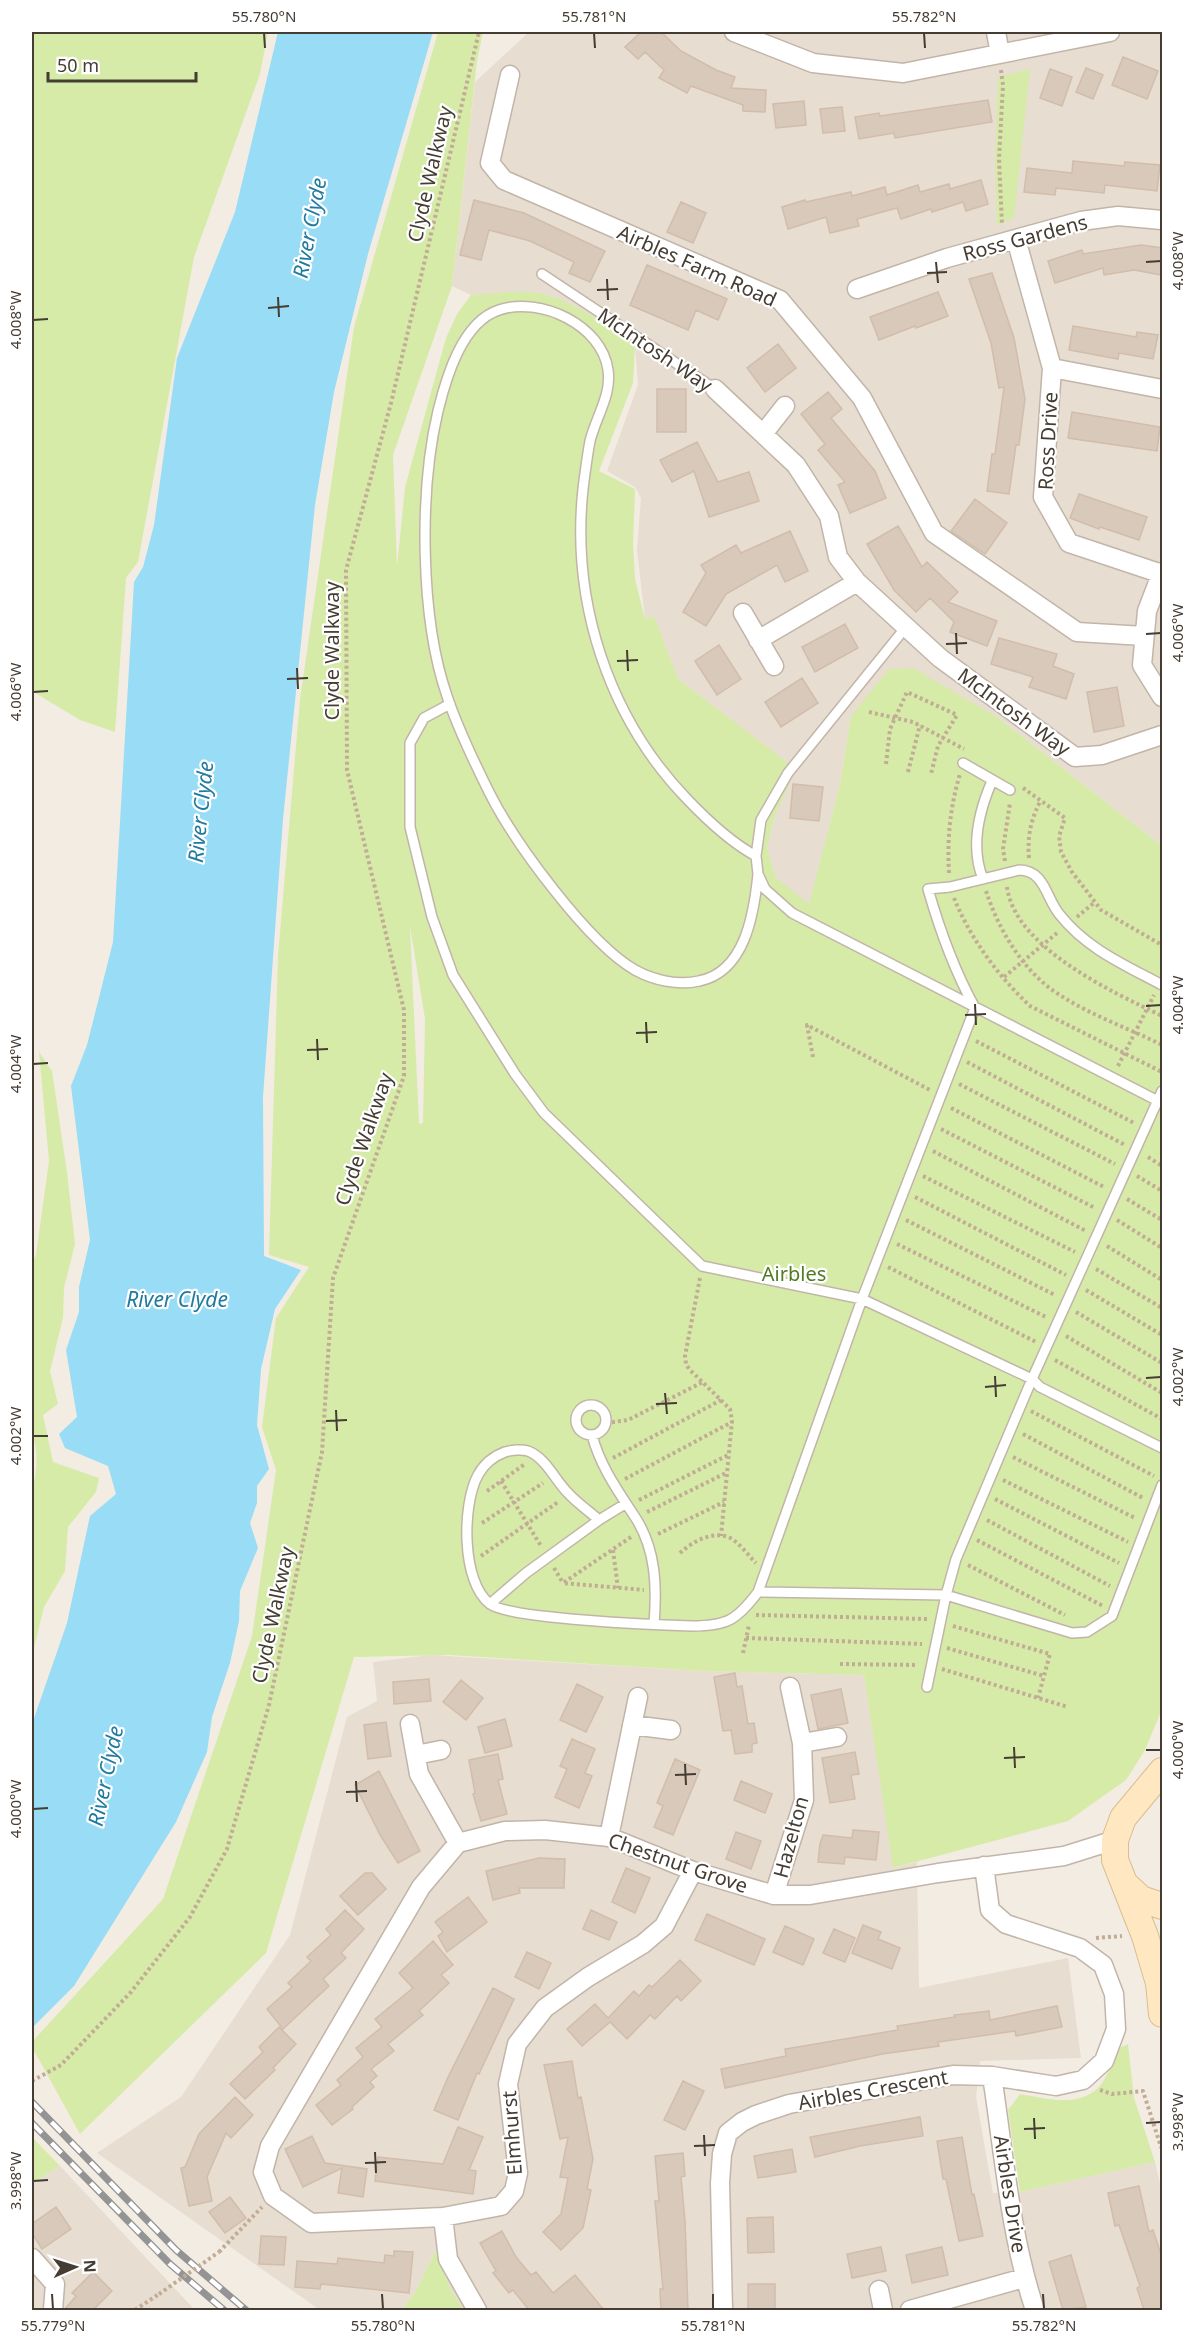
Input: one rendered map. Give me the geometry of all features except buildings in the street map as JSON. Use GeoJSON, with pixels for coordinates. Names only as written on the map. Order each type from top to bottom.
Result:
{"type":"FeatureCollection","features":[{"type":"Feature","properties":{"kind":"main road"},"geometry":{"type":"LineString","coordinates":[[1162,1771],[1123,1818],[1115,1850],[1159,1983],[1162,2014]]}},
{"type":"Feature","properties":{"kind":"main road"},"geometry":{"type":"LineString","coordinates":[[1134,1806],[1151,1796],[1162,1794]]}},
{"type":"Feature","properties":{"kind":"main road"},"geometry":{"type":"LineString","coordinates":[[1127,1886],[1141,1899],[1162,1906]]}},
{"type":"Feature","properties":{"kind":"street"},"geometry":{"type":"LineString","coordinates":[[734,32],[813,63],[903,73],[1110,32]]}},
{"type":"Feature","properties":{"kind":"street"},"geometry":{"type":"LineString","coordinates":[[996,32],[1000,54]]}},
{"type":"Feature","properties":{"kind":"street","name":"Airbles Farm Road"},"geometry":{"type":"LineString","coordinates":[[510,75],[490,163],[504,180],[780,300],[862,398],[934,533],[1077,632],[1144,636]]}},
{"type":"Feature","properties":{"kind":"street","name":"Ross Gardens"},"geometry":{"type":"LineString","coordinates":[[857,289],[947,258],[1081,221],[1118,216],[1162,220]]}},
{"type":"Feature","properties":{"kind":"street","name":"Ross Drive"},"geometry":{"type":"LineString","coordinates":[[1010,241],[1052,368],[1043,497],[1069,543],[1162,573]]}},
{"type":"Feature","properties":{"kind":"street"},"geometry":{"type":"LineString","coordinates":[[1052,368],[1162,389]]}},
{"type":"Feature","properties":{"kind":"street","name":"McIntosh Way"},"geometry":{"type":"LineString","coordinates":[[715,389],[796,465],[829,516],[838,557],[857,582],[940,658],[1075,757],[1102,755],[1162,735]]}},
{"type":"Feature","properties":{"kind":"street"},"geometry":{"type":"LineString","coordinates":[[763,434],[785,406]]}},
{"type":"Feature","properties":{"kind":"street"},"geometry":{"type":"LineString","coordinates":[[1162,573],[1147,611],[1142,665],[1162,696]]}},
{"type":"Feature","properties":{"kind":"street"},"geometry":{"type":"LineString","coordinates":[[758,640],[857,582]]}},
{"type":"Feature","properties":{"kind":"street"},"geometry":{"type":"LineString","coordinates":[[742,613],[774,666]]}},
{"type":"Feature","properties":{"kind":"street","name":"Hazelton"},"geometry":{"type":"LineString","coordinates":[[774,1895],[804,1800],[802,1743],[790,1687]]}},
{"type":"Feature","properties":{"kind":"street"},"geometry":{"type":"LineString","coordinates":[[609,1837],[638,1697]]}},
{"type":"Feature","properties":{"kind":"street"},"geometry":{"type":"LineString","coordinates":[[410,1724],[419,1774],[458,1843]]}},
{"type":"Feature","properties":{"kind":"street"},"geometry":{"type":"LineString","coordinates":[[632,1725],[671,1730]]}},
{"type":"Feature","properties":{"kind":"street"},"geometry":{"type":"LineString","coordinates":[[802,1743],[837,1737]]}},
{"type":"Feature","properties":{"kind":"street"},"geometry":{"type":"LineString","coordinates":[[416,1755],[441,1750]]}},
{"type":"Feature","properties":{"kind":"street","name":"Chestnut Grove"},"geometry":{"type":"LineString","coordinates":[[458,1843],[505,1831],[545,1830],[609,1837],[693,1871],[774,1895],[810,1895],[984,1866],[1115,1850]]}},
{"type":"Feature","properties":{"kind":"street","name":"Elmhurst"},"geometry":{"type":"LineString","coordinates":[[458,1843],[421,1887],[383,1948],[270,2146],[263,2172],[273,2196],[311,2223],[443,2217],[501,2206],[514,2191],[518,2173],[508,2084],[517,2044],[545,2008],[588,1977],[643,1944],[664,1926],[693,1871]]}},
{"type":"Feature","properties":{"kind":"street","name":"Airbles Crescent"},"geometry":{"type":"LineString","coordinates":[[723,2310],[720,2183],[722,2154],[728,2133],[756,2115],[789,2104],[953,2075],[992,2076],[1056,2086],[1083,2080],[1104,2061],[1116,2029],[1114,1994],[1103,1965],[1080,1948],[1006,1923],[990,1910],[984,1866]]}},
{"type":"Feature","properties":{"kind":"street","name":"Airbles Drive"},"geometry":{"type":"LineString","coordinates":[[992,2076],[1024,2278],[1035,2310]]}},
{"type":"Feature","properties":{"kind":"street"},"geometry":{"type":"LineString","coordinates":[[443,2217],[448,2259],[477,2310]]}},
{"type":"Feature","properties":{"kind":"street"},"geometry":{"type":"LineString","coordinates":[[32,2258],[55,2284],[53,2310]]}},
{"type":"Feature","properties":{"kind":"street"},"geometry":{"type":"LineString","coordinates":[[910,2310],[1024,2278]]}},
{"type":"Feature","properties":{"kind":"street"},"geometry":{"type":"LineString","coordinates":[[879,2290],[883,2310]]}},
{"type":"Feature","properties":{"kind":"lane","name":"McIntosh Way"},"geometry":{"type":"LineString","coordinates":[[542,274],[715,389]]}},
{"type":"Feature","properties":{"kind":"lane"},"geometry":{"type":"LineString","coordinates":[[756,856],[706,819],[667,778],[635,733],[610,681],[596,643],[584,586],[581,518],[582,493],[590,442],[609,382],[603,350],[593,336],[559,315],[524,306],[503,308],[486,314],[466,338],[447,375],[428,466],[426,523],[428,587],[440,675],[450,704],[490,796],[514,836],[597,939],[637,971],[658,979],[694,983],[711,978],[724,968],[737,953],[748,931],[755,903],[758,874],[756,856],[761,820],[788,773],[906,627]]}},
{"type":"Feature","properties":{"kind":"lane"},"geometry":{"type":"LineString","coordinates":[[450,704],[424,718],[410,743],[410,827],[432,917],[453,975],[515,1074],[544,1113],[702,1266],[862,1299],[1032,1379],[1040,1387],[1162,1448]]}},
{"type":"Feature","properties":{"kind":"lane"},"geometry":{"type":"LineString","coordinates":[[963,763],[1010,790]]}},
{"type":"Feature","properties":{"kind":"lane"},"geometry":{"type":"LineString","coordinates":[[983,879],[978,868],[978,834],[980,814],[992,781]]}},
{"type":"Feature","properties":{"kind":"lane"},"geometry":{"type":"LineString","coordinates":[[975,1008],[961,983],[940,930],[928,889],[950,887],[1020,870],[1030,870],[1037,875],[1057,912],[1072,932],[1099,952],[1161,984]]}},
{"type":"Feature","properties":{"kind":"lane"},"geometry":{"type":"LineString","coordinates":[[758,874],[765,889],[792,913],[1161,1102]]}},
{"type":"Feature","properties":{"kind":"lane"},"geometry":{"type":"LineString","coordinates":[[599,1520],[568,1494],[543,1461],[529,1452],[511,1450],[496,1455],[478,1475],[472,1494],[468,1532],[474,1582],[490,1604],[522,1613],[708,1626],[724,1623],[740,1615],[758,1592],[876,1261],[975,1008]]}},
{"type":"Feature","properties":{"kind":"lane"},"geometry":{"type":"LineString","coordinates":[[927,1687],[956,1559],[1066,1303],[1161,1102],[1162,1091]]}},
{"type":"Feature","properties":{"kind":"lane"},"geometry":{"type":"LineString","coordinates":[[588,1405],[598,1406],[605,1413],[606,1423],[602,1432],[592,1436],[582,1433],[576,1419],[580,1410],[588,1405]]}},
{"type":"Feature","properties":{"kind":"lane"},"geometry":{"type":"LineString","coordinates":[[592,1436],[602,1463],[642,1530],[652,1558],[656,1591],[654,1624]]}},
{"type":"Feature","properties":{"kind":"lane"},"geometry":{"type":"LineString","coordinates":[[758,1592],[946,1595],[1072,1633],[1088,1632],[1112,1616],[1114,1612],[1162,1483]]}},
{"type":"Feature","properties":{"kind":"lane"},"geometry":{"type":"LineString","coordinates":[[490,1604],[548,1557],[599,1520],[626,1505]]}},
{"type":"Feature","properties":{"kind":"path","name":"Clyde Walkway"},"geometry":{"type":"LineString","coordinates":[[32,2081],[61,2065],[131,1992],[190,1917],[227,1850],[269,1705],[322,1452],[333,1278],[404,1076],[404,1010],[347,770],[346,570],[391,403],[479,32]]}},
{"type":"Feature","properties":{"kind":"path"},"geometry":{"type":"LineString","coordinates":[[1000,54],[1003,85],[999,159],[1010,241]]}},
{"type":"Feature","properties":{"kind":"path"},"geometry":{"type":"LineString","coordinates":[[886,764],[890,729],[907,692],[957,715],[943,736],[931,774]]}},
{"type":"Feature","properties":{"kind":"path"},"geometry":{"type":"LineString","coordinates":[[869,712],[920,725],[968,751],[952,798],[947,842],[950,887],[962,918],[975,941],[1004,977],[1030,1005],[1162,1072]]}},
{"type":"Feature","properties":{"kind":"path"},"geometry":{"type":"LineString","coordinates":[[908,772],[920,725]]}},
{"type":"Feature","properties":{"kind":"path"},"geometry":{"type":"LineString","coordinates":[[1030,870],[1028,845],[1030,822],[1041,800]]}},
{"type":"Feature","properties":{"kind":"path"},"geometry":{"type":"LineString","coordinates":[[983,879],[993,914],[1002,932],[1040,980],[1062,997],[1162,1045]]}},
{"type":"Feature","properties":{"kind":"path"},"geometry":{"type":"LineString","coordinates":[[1004,977],[1095,902]]}},
{"type":"Feature","properties":{"kind":"path"},"geometry":{"type":"LineString","coordinates":[[1113,1078],[1161,984]]}},
{"type":"Feature","properties":{"kind":"path"},"geometry":{"type":"LineString","coordinates":[[813,1057],[807,1025],[1162,1220]]}},
{"type":"Feature","properties":{"kind":"path"},"geometry":{"type":"LineString","coordinates":[[964,1035],[1146,1130]]}},
{"type":"Feature","properties":{"kind":"path"},"geometry":{"type":"LineString","coordinates":[[956,1056],[1137,1150],[1162,1166]]}},
{"type":"Feature","properties":{"kind":"path"},"geometry":{"type":"LineString","coordinates":[[947,1079],[1127,1170],[1162,1191]]}},
{"type":"Feature","properties":{"kind":"path"},"geometry":{"type":"LineString","coordinates":[[930,1123],[1107,1214],[1162,1248]]}},
{"type":"Feature","properties":{"kind":"path"},"geometry":{"type":"LineString","coordinates":[[922,1145],[1089,1232],[1096,1239],[1162,1280]]}},
{"type":"Feature","properties":{"kind":"path"},"geometry":{"type":"LineString","coordinates":[[912,1171],[1086,1260],[1162,1308]]}},
{"type":"Feature","properties":{"kind":"path"},"geometry":{"type":"LineString","coordinates":[[904,1191],[1076,1282],[1162,1335]]}},
{"type":"Feature","properties":{"kind":"path"},"geometry":{"type":"LineString","coordinates":[[895,1214],[1066,1303],[1162,1364]]}},
{"type":"Feature","properties":{"kind":"path"},"geometry":{"type":"LineString","coordinates":[[885,1239],[1056,1326],[1162,1393]]}},
{"type":"Feature","properties":{"kind":"path"},"geometry":{"type":"LineString","coordinates":[[876,1261],[1045,1350],[1162,1419]]}},
{"type":"Feature","properties":{"kind":"path"},"geometry":{"type":"LineString","coordinates":[[702,1266],[685,1356],[686,1364],[730,1409],[732,1421],[721,1536]]}},
{"type":"Feature","properties":{"kind":"path"},"geometry":{"type":"LineString","coordinates":[[606,1423],[628,1420],[703,1382]]}},
{"type":"Feature","properties":{"kind":"path"},"geometry":{"type":"LineString","coordinates":[[602,1463],[721,1400]]}},
{"type":"Feature","properties":{"kind":"path"},"geometry":{"type":"LineString","coordinates":[[1021,1406],[1162,1483]]}},
{"type":"Feature","properties":{"kind":"path"},"geometry":{"type":"LineString","coordinates":[[614,1485],[732,1421]]}},
{"type":"Feature","properties":{"kind":"path"},"geometry":{"type":"LineString","coordinates":[[1011,1428],[1155,1505]]}},
{"type":"Feature","properties":{"kind":"path"},"geometry":{"type":"LineString","coordinates":[[1001,1451],[1148,1524]]}},
{"type":"Feature","properties":{"kind":"path"},"geometry":{"type":"LineString","coordinates":[[472,1494],[486,1492],[525,1464],[529,1452]]}},
{"type":"Feature","properties":{"kind":"path"},"geometry":{"type":"LineString","coordinates":[[626,1505],[729,1455]]}},
{"type":"Feature","properties":{"kind":"path"},"geometry":{"type":"LineString","coordinates":[[636,1518],[727,1473]]}},
{"type":"Feature","properties":{"kind":"path"},"geometry":{"type":"LineString","coordinates":[[991,1474],[1138,1548]]}},
{"type":"Feature","properties":{"kind":"path"},"geometry":{"type":"LineString","coordinates":[[468,1532],[553,1475]]}},
{"type":"Feature","properties":{"kind":"path"},"geometry":{"type":"LineString","coordinates":[[501,1481],[563,1583]]}},
{"type":"Feature","properties":{"kind":"path"},"geometry":{"type":"LineString","coordinates":[[984,1493],[1130,1569]]}},
{"type":"Feature","properties":{"kind":"path"},"geometry":{"type":"LineString","coordinates":[[470,1563],[568,1494]]}},
{"type":"Feature","properties":{"kind":"path"},"geometry":{"type":"LineString","coordinates":[[646,1540],[724,1502]]}},
{"type":"Feature","properties":{"kind":"path"},"geometry":{"type":"LineString","coordinates":[[975,1514],[1121,1592]]}},
{"type":"Feature","properties":{"kind":"path"},"geometry":{"type":"LineString","coordinates":[[563,1583],[642,1530]]}},
{"type":"Feature","properties":{"kind":"path"},"geometry":{"type":"LineString","coordinates":[[966,1534],[1114,1612]]}},
{"type":"Feature","properties":{"kind":"path"},"geometry":{"type":"LineString","coordinates":[[680,1553],[693,1541],[721,1536],[730,1538],[764,1573]]}},
{"type":"Feature","properties":{"kind":"path"},"geometry":{"type":"LineString","coordinates":[[613,1550],[618,1588]]}},
{"type":"Feature","properties":{"kind":"path"},"geometry":{"type":"LineString","coordinates":[[956,1559],[1093,1629]]}},
{"type":"Feature","properties":{"kind":"path"},"geometry":{"type":"LineString","coordinates":[[563,1583],[656,1591]]}},
{"type":"Feature","properties":{"kind":"path"},"geometry":{"type":"LineString","coordinates":[[743,1653],[750,1615],[941,1621],[1050,1654],[1038,1698]]}},
{"type":"Feature","properties":{"kind":"path"},"geometry":{"type":"LineString","coordinates":[[746,1638],[936,1644],[1044,1676]]}},
{"type":"Feature","properties":{"kind":"path"},"geometry":{"type":"LineString","coordinates":[[840,1664],[931,1665],[1068,1707]]}},
{"type":"Feature","properties":{"kind":"path"},"geometry":{"type":"LineString","coordinates":[[1080,1948],[1095,1938],[1145,1936]]}},
{"type":"Feature","properties":{"kind":"path"},"geometry":{"type":"LineString","coordinates":[[1075,2082],[1112,2094],[1143,2091],[1162,2146]]}},
{"type":"Feature","properties":{"kind":"path"},"geometry":{"type":"LineString","coordinates":[[135,2310],[219,2252],[246,2224]]}},
{"type":"Feature","properties":{"kind":"shaded area"},"geometry":{"type":"Polygon","coordinates":[[[529,32],[1162,32],[1162,846],[997,717],[913,669],[851,716],[840,784],[809,905],[774,877],[767,847],[775,816],[795,769],[678,679],[654,617],[645,619],[637,550],[641,498],[635,487],[607,471],[638,385],[635,347],[606,325],[573,305],[537,293],[471,295],[452,286],[475,82],[529,32]]]}},
{"type":"Feature","properties":{"kind":"shaded area"},"geometry":{"type":"Polygon","coordinates":[[[430,1655],[702,1671],[864,1675],[894,1868],[917,1862],[919,1988],[1068,1958],[1081,2058],[980,2061],[976,2097],[993,2193],[1020,2192],[1155,2162],[1162,2192],[1162,2310],[464,2310],[452,2292],[435,2251],[416,2291],[402,2310],[320,2310],[97,2153],[181,2097],[290,1935],[347,1717],[377,1701],[373,1662],[430,1655]]]}},
{"type":"Feature","properties":{"kind":"shaded area"},"geometry":{"type":"Polygon","coordinates":[[[60,2166],[195,2310],[32,2310],[32,2183],[60,2166]]]}},
{"type":"Feature","properties":{"kind":"green space"},"geometry":{"type":"Polygon","coordinates":[[[32,32],[268,32],[260,74],[194,257],[138,562],[126,578],[115,732],[80,720],[32,691],[32,32]]]}},
{"type":"Feature","properties":{"kind":"green space","name":"Airbles"},"geometry":{"type":"Polygon","coordinates":[[[438,32],[483,32],[477,61],[452,286],[393,455],[397,567],[405,487],[446,338],[457,314],[471,295],[529,292],[550,296],[589,314],[635,347],[633,383],[599,471],[635,489],[633,544],[635,579],[645,619],[654,616],[678,679],[796,769],[775,816],[767,847],[775,877],[809,904],[840,784],[851,716],[889,669],[913,668],[997,717],[1162,846],[1162,1709],[1145,1750],[1126,1780],[1068,1821],[893,1868],[864,1675],[702,1671],[449,1655],[354,1657],[266,1953],[80,2134],[32,2047],[32,2042],[163,1899],[252,1636],[276,1470],[262,1427],[276,1318],[309,1267],[269,1255],[278,956],[300,699],[354,327],[438,32]],[[410,926],[419,1124],[423,1123],[425,1019],[410,926]]]}},
{"type":"Feature","properties":{"kind":"green space"},"geometry":{"type":"Polygon","coordinates":[[[1030,69],[1014,218],[997,225],[995,163],[998,77],[1030,69]]]}},
{"type":"Feature","properties":{"kind":"green space"},"geometry":{"type":"Polygon","coordinates":[[[39,1052],[52,1071],[75,1244],[64,1288],[63,1318],[50,1371],[58,1404],[43,1415],[53,1462],[99,1478],[96,1492],[68,1527],[65,1571],[44,1607],[32,1656],[32,1491],[36,1448],[32,1434],[32,1263],[36,1255],[49,1161],[39,1052]]]}},
{"type":"Feature","properties":{"kind":"green space"},"geometry":{"type":"Polygon","coordinates":[[[1128,2044],[1134,2098],[1155,2162],[1020,2192],[1008,2110],[1020,2094],[1070,2100],[1090,2094],[1104,2080],[1121,2047],[1128,2044]]]}},
{"type":"Feature","properties":{"kind":"green space"},"geometry":{"type":"Polygon","coordinates":[[[32,2137],[60,2166],[32,2183],[32,2137]]]}},
{"type":"Feature","properties":{"kind":"green space"},"geometry":{"type":"Polygon","coordinates":[[[435,2251],[452,2292],[464,2310],[402,2310],[416,2291],[435,2251]]]}},
{"type":"Feature","properties":{"kind":"water","name":"River Clyde"},"geometry":{"type":"Polygon","coordinates":[[[278,32],[433,32],[368,254],[334,392],[315,505],[283,819],[263,1097],[264,1256],[301,1270],[275,1309],[261,1369],[257,1425],[269,1469],[257,1486],[257,1503],[250,1523],[258,1548],[240,1591],[239,1621],[230,1663],[212,1717],[207,1752],[176,1822],[74,1986],[32,2028],[32,1724],[67,1623],[90,1516],[116,1494],[108,1466],[65,1448],[59,1434],[77,1417],[66,1350],[79,1312],[79,1287],[90,1240],[71,1086],[87,1045],[113,942],[134,582],[143,567],[154,525],[177,358],[235,212],[278,32]]]}},
{"type":"Feature","properties":{"kind":"railway"},"geometry":{"type":"LineString","coordinates":[[32,2102],[176,2250],[246,2310]]}},
{"type":"Feature","properties":{"kind":"railway"},"geometry":{"type":"LineString","coordinates":[[32,2123],[170,2264],[224,2310]]}}]}
